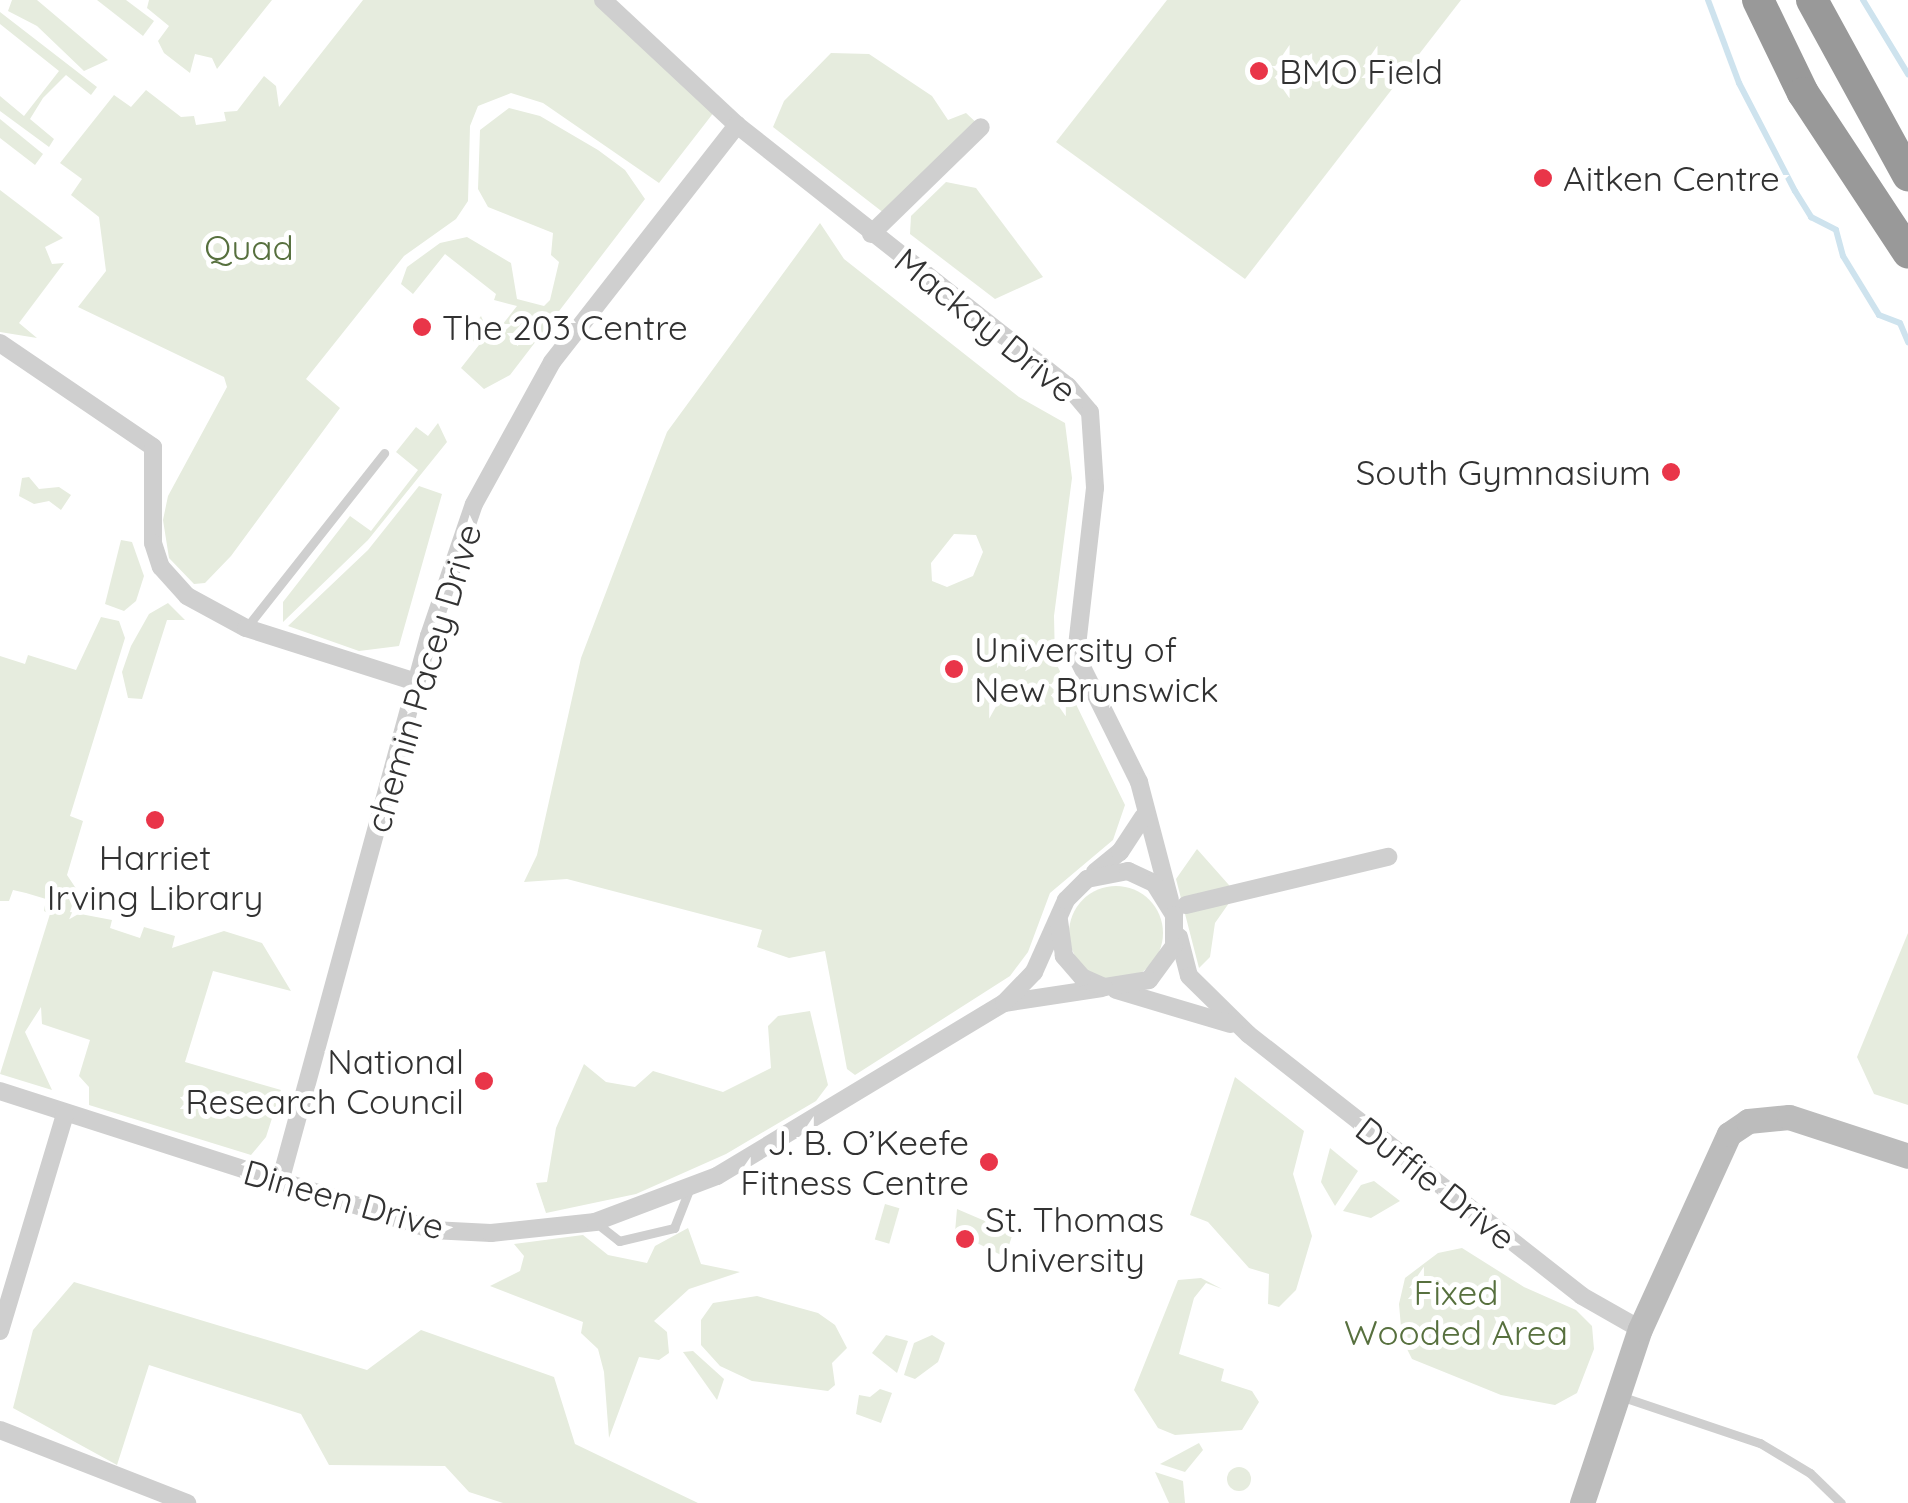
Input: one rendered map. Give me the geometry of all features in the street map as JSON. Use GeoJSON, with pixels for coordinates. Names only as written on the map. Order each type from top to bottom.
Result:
{"type":"FeatureCollection","features":[{"type":"Feature","properties":{"kind":"highway"},"geometry":{"type":"LineString","coordinates":[[1758,0],[1803,93],[1908,252]]}},
{"type":"Feature","properties":{"kind":"highway"},"geometry":{"type":"LineString","coordinates":[[1812,0],[1908,175]]}},
{"type":"Feature","properties":{"kind":"street","name":"Mackay Drive"},"geometry":{"type":"LineString","coordinates":[[603,0],[737,125],[1068,386],[1090,412],[1095,488],[1076,606],[1076,654],[1086,687],[1136,774],[1143,817],[1178,905]]}},
{"type":"Feature","properties":{"kind":"street","name":"chemin Pacey Drive"},"geometry":{"type":"LineString","coordinates":[[280,1182],[454,554],[504,442],[568,341],[737,125]]}},
{"type":"Feature","properties":{"kind":"street"},"geometry":{"type":"LineString","coordinates":[[872,234],[981,126]]}},
{"type":"Feature","properties":{"kind":"street"},"geometry":{"type":"LineString","coordinates":[[0,344],[153,447],[151,532],[161,567],[202,608],[246,628],[416,682]]}},
{"type":"Feature","properties":{"kind":"street"},"geometry":{"type":"LineString","coordinates":[[1004,1003],[1034,972],[1059,918],[1087,879],[1120,852],[1143,817]]}},
{"type":"Feature","properties":{"kind":"street"},"geometry":{"type":"LineString","coordinates":[[1178,905],[1388,857]]}},
{"type":"Feature","properties":{"kind":"street"},"geometry":{"type":"LineString","coordinates":[[1087,879],[1128,872],[1154,883],[1178,905]]}},
{"type":"Feature","properties":{"kind":"street"},"geometry":{"type":"LineString","coordinates":[[1059,918],[1064,956],[1082,977],[1108,988],[1139,985],[1157,974],[1174,946],[1178,905]]}},
{"type":"Feature","properties":{"kind":"street","name":"Duffie Drive"},"geometry":{"type":"LineString","coordinates":[[1176,926],[1189,976],[1240,1027],[1570,1286],[1640,1329]]}},
{"type":"Feature","properties":{"kind":"street","name":"Duffie Drive"},"geometry":{"type":"LineString","coordinates":[[1004,1003],[1108,988],[1240,1027]]}},
{"type":"Feature","properties":{"kind":"street","name":"Dineen Drive"},"geometry":{"type":"LineString","coordinates":[[0,1091],[448,1232],[595,1222],[689,1190],[799,1130],[1004,1003]]}},
{"type":"Feature","properties":{"kind":"street"},"geometry":{"type":"LineString","coordinates":[[0,1331],[65,1114]]}},
{"type":"Feature","properties":{"kind":"street"},"geometry":{"type":"LineString","coordinates":[[1582,1503],[1640,1329],[1730,1134],[1748,1121],[1789,1117],[1908,1156]]}},
{"type":"Feature","properties":{"kind":"street"},"geometry":{"type":"LineString","coordinates":[[0,1430],[186,1503]]}},
{"type":"Feature","properties":{"kind":"lane"},"geometry":{"type":"LineString","coordinates":[[1872,112],[1908,159]]}},
{"type":"Feature","properties":{"kind":"lane"},"geometry":{"type":"LineString","coordinates":[[246,628],[384,453]]}},
{"type":"Feature","properties":{"kind":"lane"},"geometry":{"type":"LineString","coordinates":[[595,1222],[619,1241],[674,1228],[689,1190]]}},
{"type":"Feature","properties":{"kind":"lane"},"geometry":{"type":"LineString","coordinates":[[1618,1395],[1760,1442],[1810,1473],[1841,1503]]}},
{"type":"Feature","properties":{"kind":"green space"},"geometry":{"type":"Polygon","coordinates":[[[12,0],[37,0],[108,60],[84,71],[37,26],[8,11],[12,0]]]}},
{"type":"Feature","properties":{"kind":"green space"},"geometry":{"type":"Polygon","coordinates":[[[97,0],[126,0],[154,21],[143,36],[97,0]]]}},
{"type":"Feature","properties":{"kind":"green space"},"geometry":{"type":"Polygon","coordinates":[[[149,0],[272,0],[217,69],[212,58],[195,54],[190,73],[164,53],[158,41],[169,26],[147,8],[149,0]]]}},
{"type":"Feature","properties":{"kind":"green space","name":"Quad"},"geometry":{"type":"Polygon","coordinates":[[[363,0],[603,0],[718,107],[659,183],[543,103],[511,93],[478,106],[470,126],[468,201],[456,219],[404,256],[306,379],[340,408],[231,556],[205,583],[194,584],[169,558],[163,520],[168,496],[227,387],[224,377],[78,307],[106,271],[99,217],[71,195],[82,179],[60,163],[114,95],[131,107],[146,90],[181,117],[194,116],[196,125],[226,121],[224,112],[237,111],[264,76],[276,86],[279,107],[363,0]]]}},
{"type":"Feature","properties":{"kind":"green space","name":"BMO Field"},"geometry":{"type":"Polygon","coordinates":[[[1167,0],[1461,0],[1245,279],[1056,142],[1167,0]]]}},
{"type":"Feature","properties":{"kind":"green space"},"geometry":{"type":"Polygon","coordinates":[[[0,12],[97,87],[91,95],[66,75],[43,98],[30,119],[54,139],[49,147],[0,111],[0,96],[24,116],[59,71],[0,24],[0,12]]]}},
{"type":"Feature","properties":{"kind":"green space"},"geometry":{"type":"Polygon","coordinates":[[[831,53],[869,54],[932,96],[948,120],[966,113],[981,127],[889,217],[773,127],[784,101],[831,53]]]}},
{"type":"Feature","properties":{"kind":"green space"},"geometry":{"type":"Polygon","coordinates":[[[509,108],[540,116],[598,150],[625,170],[645,199],[510,375],[484,389],[461,368],[479,345],[466,336],[481,316],[491,339],[517,306],[494,300],[496,294],[445,254],[413,294],[401,284],[407,267],[440,243],[467,237],[511,263],[517,299],[544,306],[550,300],[559,262],[551,255],[553,233],[488,207],[478,189],[480,130],[509,108]]]}},
{"type":"Feature","properties":{"kind":"green space"},"geometry":{"type":"Polygon","coordinates":[[[0,119],[43,154],[35,165],[0,138],[0,119]]]}},
{"type":"Feature","properties":{"kind":"green space"},"geometry":{"type":"Polygon","coordinates":[[[946,182],[976,188],[1043,277],[995,299],[910,234],[911,216],[946,182]]]}},
{"type":"Feature","properties":{"kind":"green space"},"geometry":{"type":"Polygon","coordinates":[[[0,190],[63,238],[45,247],[52,264],[64,263],[19,323],[37,338],[0,332],[0,190]]]}},
{"type":"Feature","properties":{"kind":"green space"},"geometry":{"type":"Polygon","coordinates":[[[820,223],[844,259],[1019,397],[1065,423],[1072,478],[1054,616],[1055,661],[1125,805],[1113,840],[1050,893],[1028,952],[1010,976],[855,1075],[847,1069],[825,951],[789,958],[757,947],[762,930],[567,879],[524,882],[537,855],[581,658],[667,432],[820,223]],[[954,534],[931,563],[932,581],[947,587],[973,576],[983,552],[976,535],[954,534]]]}},
{"type":"Feature","properties":{"kind":"green space"},"geometry":{"type":"Polygon","coordinates":[[[438,423],[447,442],[368,540],[283,622],[283,602],[350,516],[371,531],[418,470],[396,452],[416,427],[428,436],[438,423]]]}},
{"type":"Feature","properties":{"kind":"green space"},"geometry":{"type":"Polygon","coordinates":[[[29,477],[39,489],[59,487],[71,495],[61,510],[49,501],[34,504],[19,496],[22,478],[29,477]]]}},
{"type":"Feature","properties":{"kind":"green space"},"geometry":{"type":"Polygon","coordinates":[[[419,486],[442,494],[399,646],[359,651],[288,626],[368,550],[419,486]]]}},
{"type":"Feature","properties":{"kind":"green space"},"geometry":{"type":"Polygon","coordinates":[[[121,540],[132,542],[144,576],[136,601],[124,611],[105,604],[121,540]]]}},
{"type":"Feature","properties":{"kind":"green space"},"geometry":{"type":"Polygon","coordinates":[[[168,603],[185,620],[167,620],[142,699],[128,698],[122,672],[131,646],[149,614],[168,603]]]}},
{"type":"Feature","properties":{"kind":"green space"},"geometry":{"type":"Polygon","coordinates":[[[101,617],[119,621],[125,638],[70,816],[83,821],[67,875],[77,890],[70,912],[112,920],[110,928],[140,938],[144,927],[175,936],[172,948],[224,931],[262,943],[291,991],[213,971],[185,1062],[281,1090],[266,1137],[251,1155],[89,1105],[89,1087],[79,1076],[90,1040],[42,1024],[41,1007],[25,1032],[52,1090],[0,1074],[50,914],[44,911],[46,899],[26,893],[13,890],[9,901],[0,901],[0,656],[25,664],[28,655],[76,670],[101,617]]]}},
{"type":"Feature","properties":{"kind":"green space"},"geometry":{"type":"Polygon","coordinates":[[[1197,849],[1236,893],[1215,923],[1210,957],[1199,968],[1176,879],[1197,849]]]}},
{"type":"Feature","properties":{"kind":"green space"},"geometry":{"type":"Polygon","coordinates":[[[1116,886],[1134,890],[1149,900],[1159,915],[1163,933],[1159,951],[1149,966],[1134,976],[1116,980],[1098,976],[1083,966],[1073,951],[1069,933],[1073,915],[1083,900],[1098,890],[1116,886]]]}},
{"type":"Feature","properties":{"kind":"green space"},"geometry":{"type":"Polygon","coordinates":[[[1908,933],[1908,1105],[1874,1094],[1857,1057],[1908,933]]]}},
{"type":"Feature","properties":{"kind":"green space"},"geometry":{"type":"Polygon","coordinates":[[[810,1011],[828,1085],[816,1101],[726,1154],[636,1194],[546,1213],[536,1183],[547,1182],[556,1128],[584,1064],[606,1082],[635,1087],[653,1071],[723,1092],[771,1068],[768,1026],[778,1016],[810,1011]]]}},
{"type":"Feature","properties":{"kind":"green space"},"geometry":{"type":"Polygon","coordinates":[[[1235,1077],[1304,1131],[1293,1174],[1312,1236],[1296,1290],[1279,1307],[1268,1304],[1269,1274],[1249,1268],[1208,1222],[1190,1215],[1235,1077]]]}},
{"type":"Feature","properties":{"kind":"green space"},"geometry":{"type":"Polygon","coordinates":[[[1330,1148],[1358,1171],[1335,1206],[1321,1182],[1330,1148]]]}},
{"type":"Feature","properties":{"kind":"green space"},"geometry":{"type":"Polygon","coordinates":[[[1374,1181],[1400,1201],[1371,1218],[1343,1211],[1361,1185],[1374,1181]]]}},
{"type":"Feature","properties":{"kind":"green space"},"geometry":{"type":"Polygon","coordinates":[[[885,1204],[899,1208],[889,1244],[875,1240],[885,1204]]]}},
{"type":"Feature","properties":{"kind":"green space"},"geometry":{"type":"Polygon","coordinates":[[[957,1209],[1013,1233],[1005,1257],[955,1232],[957,1209]]]}},
{"type":"Feature","properties":{"kind":"green space"},"geometry":{"type":"Polygon","coordinates":[[[688,1228],[701,1264],[740,1272],[689,1289],[654,1321],[667,1332],[669,1353],[659,1360],[639,1357],[609,1438],[604,1372],[598,1349],[581,1333],[583,1322],[490,1286],[520,1271],[524,1256],[514,1244],[583,1235],[608,1255],[647,1263],[655,1246],[688,1228]]]}},
{"type":"Feature","properties":{"kind":"green space","name":"Fixed Wooded Area"},"geometry":{"type":"Polygon","coordinates":[[[1462,1248],[1524,1287],[1576,1310],[1592,1326],[1594,1349],[1577,1393],[1555,1405],[1501,1395],[1412,1359],[1402,1339],[1399,1304],[1405,1278],[1438,1253],[1462,1248]]]}},
{"type":"Feature","properties":{"kind":"green space"},"geometry":{"type":"Polygon","coordinates":[[[1201,1278],[1222,1289],[1206,1283],[1194,1298],[1179,1354],[1224,1369],[1221,1381],[1252,1391],[1259,1402],[1242,1430],[1175,1435],[1158,1428],[1134,1390],[1178,1280],[1201,1278]]]}},
{"type":"Feature","properties":{"kind":"green space"},"geometry":{"type":"Polygon","coordinates":[[[74,1282],[367,1370],[421,1330],[554,1377],[575,1444],[698,1503],[503,1503],[469,1492],[445,1466],[329,1465],[301,1414],[149,1365],[117,1465],[13,1408],[33,1330],[74,1282]]]}},
{"type":"Feature","properties":{"kind":"green space"},"geometry":{"type":"Polygon","coordinates":[[[757,1296],[818,1313],[835,1325],[847,1348],[832,1363],[835,1385],[828,1391],[752,1381],[720,1366],[701,1345],[701,1320],[713,1303],[757,1296]]]}},
{"type":"Feature","properties":{"kind":"green space"},"geometry":{"type":"Polygon","coordinates":[[[886,1335],[908,1341],[897,1373],[872,1353],[886,1335]]]}},
{"type":"Feature","properties":{"kind":"green space"},"geometry":{"type":"Polygon","coordinates":[[[932,1335],[945,1343],[938,1362],[915,1379],[904,1375],[914,1343],[932,1335]]]}},
{"type":"Feature","properties":{"kind":"green space"},"geometry":{"type":"Polygon","coordinates":[[[693,1351],[724,1379],[717,1400],[683,1352],[693,1351]]]}},
{"type":"Feature","properties":{"kind":"green space"},"geometry":{"type":"Polygon","coordinates":[[[880,1389],[892,1393],[881,1423],[856,1414],[859,1395],[870,1397],[880,1389]]]}},
{"type":"Feature","properties":{"kind":"green space"},"geometry":{"type":"Polygon","coordinates":[[[1199,1443],[1203,1450],[1185,1472],[1160,1464],[1199,1443]]]}},
{"type":"Feature","properties":{"kind":"green space"},"geometry":{"type":"Polygon","coordinates":[[[1234,1467],[1244,1467],[1251,1479],[1244,1491],[1234,1491],[1227,1484],[1227,1474],[1234,1467]]]}},
{"type":"Feature","properties":{"kind":"green space"},"geometry":{"type":"Polygon","coordinates":[[[1155,1472],[1183,1481],[1185,1503],[1169,1503],[1155,1472]]]}},
{"type":"Feature","properties":{"kind":"waterway"},"geometry":{"type":"LineString","coordinates":[[1708,0],[1739,83],[1795,191],[1811,217],[1836,230],[1843,256],[1879,315],[1900,323],[1908,342]]}},
{"type":"Feature","properties":{"kind":"waterway"},"geometry":{"type":"LineString","coordinates":[[1863,0],[1908,74]]}},
{"type":"Feature","properties":{"kind":"place","name":"BMO Field"},"geometry":{"type":"Point","coordinates":[1259,71]}},
{"type":"Feature","properties":{"kind":"place","name":"Aitken Centre"},"geometry":{"type":"Point","coordinates":[1543,178]}},
{"type":"Feature","properties":{"kind":"place","name":"The 203 Centre"},"geometry":{"type":"Point","coordinates":[422,327]}},
{"type":"Feature","properties":{"kind":"place","name":"South Gymnasium"},"geometry":{"type":"Point","coordinates":[1671,472]}},
{"type":"Feature","properties":{"kind":"place","name":"University of New Brunswick"},"geometry":{"type":"Point","coordinates":[954,669]}},
{"type":"Feature","properties":{"kind":"place","name":"Harriet Irving Library"},"geometry":{"type":"Point","coordinates":[155,820]}},
{"type":"Feature","properties":{"kind":"place","name":"National Research Council"},"geometry":{"type":"Point","coordinates":[484,1081]}},
{"type":"Feature","properties":{"kind":"place","name":"J. B. O’Keefe Fitness Centre"},"geometry":{"type":"Point","coordinates":[989,1162]}},
{"type":"Feature","properties":{"kind":"place","name":"St. Thomas University"},"geometry":{"type":"Point","coordinates":[965,1239]}}]}
